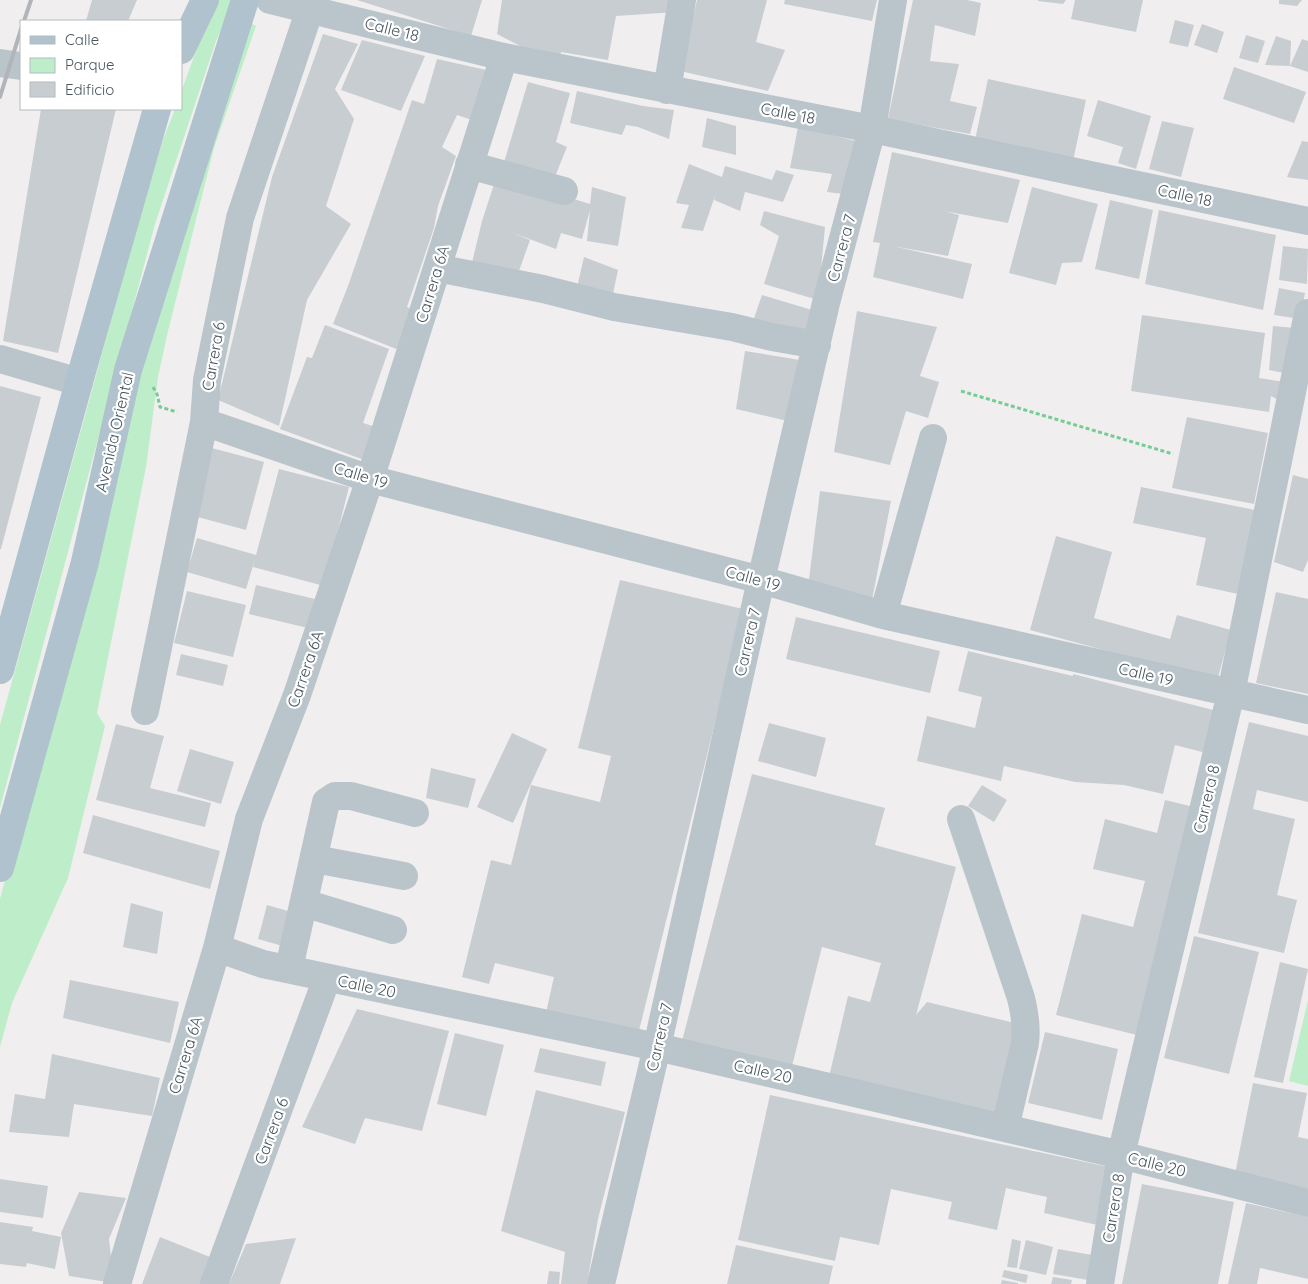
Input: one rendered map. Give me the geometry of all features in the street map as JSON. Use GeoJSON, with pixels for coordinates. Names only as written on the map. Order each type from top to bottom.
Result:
{"type":"FeatureCollection","features":[{"type":"Feature","properties":{"kind":"main road"},"geometry":{"type":"LineString","coordinates":[[182,48],[204,0]]}},
{"type":"Feature","properties":{"kind":"main road","name":"Avenida Oriental"},"geometry":{"type":"LineString","coordinates":[[0,868],[84,562],[128,370],[245,0]]}},
{"type":"Feature","properties":{"kind":"main road"},"geometry":{"type":"LineString","coordinates":[[0,670],[79,382],[157,110]]}},
{"type":"Feature","properties":{"kind":"street","name":"Calle 18"},"geometry":{"type":"LineString","coordinates":[[270,0],[313,5],[504,57],[872,129],[1308,220]]}},
{"type":"Feature","properties":{"kind":"street"},"geometry":{"type":"LineString","coordinates":[[667,90],[682,0]]}},
{"type":"Feature","properties":{"kind":"street","name":"Carrera 7"},"geometry":{"type":"LineString","coordinates":[[601,1284],[657,1047],[761,580],[826,304],[872,129],[893,0]]}},
{"type":"Feature","properties":{"kind":"street","name":"Carrera 6"},"geometry":{"type":"LineString","coordinates":[[145,711],[204,422],[207,380],[240,218],[313,5]]}},
{"type":"Feature","properties":{"kind":"street","name":"Carrera 6A"},"geometry":{"type":"LineString","coordinates":[[117,1284],[217,948],[249,819],[297,695],[370,479],[504,57]]}},
{"type":"Feature","properties":{"kind":"street"},"geometry":{"type":"LineString","coordinates":[[469,165],[564,191]]}},
{"type":"Feature","properties":{"kind":"street"},"geometry":{"type":"LineString","coordinates":[[437,268],[543,289],[614,307],[732,327],[817,345]]}},
{"type":"Feature","properties":{"kind":"street","name":"Carrera 8"},"geometry":{"type":"LineString","coordinates":[[1100,1284],[1121,1155],[1231,693],[1308,313]]}},
{"type":"Feature","properties":{"kind":"street"},"geometry":{"type":"LineString","coordinates":[[0,359],[79,382]]}},
{"type":"Feature","properties":{"kind":"street","name":"Calle 19"},"geometry":{"type":"LineString","coordinates":[[204,422],[370,479],[761,580],[883,615],[1308,710]]}},
{"type":"Feature","properties":{"kind":"street"},"geometry":{"type":"LineString","coordinates":[[883,615],[933,438]]}},
{"type":"Feature","properties":{"kind":"street"},"geometry":{"type":"LineString","coordinates":[[289,968],[324,807],[330,798],[335,796],[351,796],[415,812]]}},
{"type":"Feature","properties":{"kind":"street"},"geometry":{"type":"LineString","coordinates":[[961,819],[1026,1017],[1025,1043],[1005,1128]]}},
{"type":"Feature","properties":{"kind":"street"},"geometry":{"type":"LineString","coordinates":[[314,859],[404,876]]}},
{"type":"Feature","properties":{"kind":"street"},"geometry":{"type":"LineString","coordinates":[[304,903],[393,930]]}},
{"type":"Feature","properties":{"kind":"street","name":"Calle 20"},"geometry":{"type":"LineString","coordinates":[[217,948],[263,964],[657,1047],[1121,1155],[1308,1203]]}},
{"type":"Feature","properties":{"kind":"street","name":"Carrera 6"},"geometry":{"type":"LineString","coordinates":[[214,1284],[327,978]]}},
{"type":"Feature","properties":{"kind":"path"},"geometry":{"type":"LineString","coordinates":[[128,370],[151,385],[157,394],[160,407],[204,422]]}},
{"type":"Feature","properties":{"kind":"path"},"geometry":{"type":"LineString","coordinates":[[961,391],[1172,454]]}},
{"type":"Feature","properties":{"kind":"green space"},"geometry":{"type":"Polygon","coordinates":[[[218,0],[235,0],[216,41],[155,224],[0,808],[0,725],[139,219],[163,140],[175,110],[182,110],[182,89],[203,32],[218,0]]]}},
{"type":"Feature","properties":{"kind":"green space"},"geometry":{"type":"Polygon","coordinates":[[[249,22],[256,26],[214,148],[158,377],[146,467],[97,713],[105,726],[68,878],[12,1003],[0,1047],[0,899],[144,355],[249,22]]]}},
{"type":"Feature","properties":{"kind":"green space"},"geometry":{"type":"Polygon","coordinates":[[[1308,1000],[1308,1086],[1289,1081],[1308,1000]]]}},
{"type":"Feature","properties":{"kind":"building"},"geometry":{"type":"Polygon","coordinates":[[[92,0],[137,0],[128,20],[86,20],[92,0]]]}},
{"type":"Feature","properties":{"kind":"building"},"geometry":{"type":"Polygon","coordinates":[[[357,0],[482,0],[471,36],[357,0]]]}},
{"type":"Feature","properties":{"kind":"building"},"geometry":{"type":"Polygon","coordinates":[[[502,0],[679,0],[677,12],[616,16],[608,60],[561,52],[560,56],[528,50],[497,34],[502,0]]]}},
{"type":"Feature","properties":{"kind":"building"},"geometry":{"type":"Polygon","coordinates":[[[697,0],[767,0],[756,42],[785,50],[768,91],[680,71],[697,0]]]}},
{"type":"Feature","properties":{"kind":"building"},"geometry":{"type":"Polygon","coordinates":[[[785,0],[877,0],[872,21],[784,4],[785,0]]]}},
{"type":"Feature","properties":{"kind":"building"},"geometry":{"type":"Polygon","coordinates":[[[913,0],[967,0],[981,3],[975,36],[935,25],[930,61],[959,64],[950,101],[977,107],[970,134],[888,119],[913,0]]]}},
{"type":"Feature","properties":{"kind":"building"},"geometry":{"type":"Polygon","coordinates":[[[1038,0],[1066,0],[1063,4],[1038,0]]]}},
{"type":"Feature","properties":{"kind":"building"},"geometry":{"type":"Polygon","coordinates":[[[1075,0],[1143,0],[1136,32],[1071,19],[1075,0]]]}},
{"type":"Feature","properties":{"kind":"building"},"geometry":{"type":"Polygon","coordinates":[[[1279,0],[1302,0],[1297,6],[1279,4],[1279,0]]]}},
{"type":"Feature","properties":{"kind":"building"},"geometry":{"type":"Polygon","coordinates":[[[1175,20],[1194,25],[1188,47],[1169,43],[1175,20]]]}},
{"type":"Feature","properties":{"kind":"building"},"geometry":{"type":"Polygon","coordinates":[[[1202,24],[1224,32],[1217,53],[1194,45],[1202,24]]]}},
{"type":"Feature","properties":{"kind":"building"},"geometry":{"type":"Polygon","coordinates":[[[323,34],[358,44],[335,89],[354,119],[326,206],[351,224],[307,300],[279,426],[218,400],[272,177],[323,34]]]}},
{"type":"Feature","properties":{"kind":"building"},"geometry":{"type":"Polygon","coordinates":[[[1246,35],[1265,41],[1258,63],[1239,58],[1246,35]]]}},
{"type":"Feature","properties":{"kind":"building"},"geometry":{"type":"Polygon","coordinates":[[[1276,36],[1291,41],[1290,66],[1265,65],[1276,36]]]}},
{"type":"Feature","properties":{"kind":"building"},"geometry":{"type":"Polygon","coordinates":[[[1302,39],[1308,41],[1308,72],[1290,66],[1302,39]]]}},
{"type":"Feature","properties":{"kind":"building"},"geometry":{"type":"Polygon","coordinates":[[[362,40],[425,56],[401,111],[341,90],[362,40]]]}},
{"type":"Feature","properties":{"kind":"building"},"geometry":{"type":"Polygon","coordinates":[[[437,59],[486,70],[472,120],[457,115],[442,147],[456,156],[438,206],[434,228],[407,307],[415,311],[399,350],[333,324],[348,286],[412,100],[424,104],[437,59]]]}},
{"type":"Feature","properties":{"kind":"building"},"geometry":{"type":"Polygon","coordinates":[[[1234,67],[1306,92],[1294,123],[1223,99],[1234,67]]]}},
{"type":"Feature","properties":{"kind":"building"},"geometry":{"type":"Polygon","coordinates":[[[988,79],[1086,100],[1073,161],[975,140],[988,79]]]}},
{"type":"Feature","properties":{"kind":"building"},"geometry":{"type":"Polygon","coordinates":[[[528,82],[570,93],[556,142],[567,147],[552,184],[502,169],[528,82]]]}},
{"type":"Feature","properties":{"kind":"building"},"geometry":{"type":"Polygon","coordinates":[[[577,91],[643,106],[674,110],[669,139],[638,127],[626,125],[622,135],[570,123],[577,91]]]}},
{"type":"Feature","properties":{"kind":"building"},"geometry":{"type":"Polygon","coordinates":[[[1098,100],[1151,116],[1136,169],[1118,163],[1123,147],[1087,136],[1098,100]]]}},
{"type":"Feature","properties":{"kind":"building"},"geometry":{"type":"Polygon","coordinates":[[[41,110],[116,110],[58,353],[3,341],[41,110]]]}},
{"type":"Feature","properties":{"kind":"building"},"geometry":{"type":"Polygon","coordinates":[[[707,118],[736,126],[736,155],[702,147],[707,118]]]}},
{"type":"Feature","properties":{"kind":"building"},"geometry":{"type":"Polygon","coordinates":[[[1162,121],[1194,128],[1181,177],[1149,169],[1162,121]]]}},
{"type":"Feature","properties":{"kind":"building"},"geometry":{"type":"Polygon","coordinates":[[[798,127],[860,142],[852,195],[827,192],[832,174],[790,168],[798,127]]]}},
{"type":"Feature","properties":{"kind":"building"},"geometry":{"type":"Polygon","coordinates":[[[1302,141],[1308,142],[1308,180],[1287,177],[1302,141]]]}},
{"type":"Feature","properties":{"kind":"building"},"geometry":{"type":"Polygon","coordinates":[[[892,152],[1020,180],[1008,223],[944,211],[959,215],[948,256],[893,246],[972,264],[963,299],[873,277],[880,243],[873,242],[892,152]]]}},
{"type":"Feature","properties":{"kind":"building"},"geometry":{"type":"Polygon","coordinates":[[[689,164],[722,177],[725,166],[772,180],[776,170],[794,175],[783,202],[745,192],[740,211],[714,200],[716,193],[703,231],[681,228],[689,205],[676,203],[689,164]]]}},
{"type":"Feature","properties":{"kind":"building"},"geometry":{"type":"Polygon","coordinates":[[[497,175],[590,204],[592,187],[626,197],[618,246],[587,241],[590,210],[582,239],[561,233],[556,249],[503,229],[530,240],[515,282],[470,271],[482,221],[497,175]]]}},
{"type":"Feature","properties":{"kind":"building"},"geometry":{"type":"Polygon","coordinates":[[[1032,187],[1098,204],[1082,262],[1062,263],[1056,285],[1009,273],[1032,187]]]}},
{"type":"Feature","properties":{"kind":"building"},"geometry":{"type":"Polygon","coordinates":[[[1110,200],[1153,210],[1139,279],[1095,269],[1110,200]]]}},
{"type":"Feature","properties":{"kind":"building"},"geometry":{"type":"Polygon","coordinates":[[[1159,210],[1276,235],[1263,310],[1145,284],[1159,210]]]}},
{"type":"Feature","properties":{"kind":"building"},"geometry":{"type":"Polygon","coordinates":[[[764,211],[825,227],[818,300],[764,284],[779,236],[760,225],[764,211]]]}},
{"type":"Feature","properties":{"kind":"building"},"geometry":{"type":"Polygon","coordinates":[[[1283,246],[1308,249],[1307,284],[1279,280],[1283,246]]]}},
{"type":"Feature","properties":{"kind":"building"},"geometry":{"type":"Polygon","coordinates":[[[584,257],[618,270],[611,303],[575,296],[584,257]]]}},
{"type":"Feature","properties":{"kind":"building"},"geometry":{"type":"Polygon","coordinates":[[[1279,288],[1305,293],[1300,319],[1274,315],[1279,288]]]}},
{"type":"Feature","properties":{"kind":"building"},"geometry":{"type":"Polygon","coordinates":[[[762,295],[812,310],[807,338],[751,327],[762,295]]]}},
{"type":"Feature","properties":{"kind":"building"},"geometry":{"type":"Polygon","coordinates":[[[857,311],[937,327],[920,376],[939,382],[928,418],[906,411],[890,465],[834,452],[857,311]]]}},
{"type":"Feature","properties":{"kind":"building"},"geometry":{"type":"Polygon","coordinates":[[[1142,315],[1265,333],[1259,378],[1292,383],[1282,402],[1271,396],[1269,412],[1131,391],[1142,315]]]}},
{"type":"Feature","properties":{"kind":"building"},"geometry":{"type":"Polygon","coordinates":[[[325,325],[389,349],[363,423],[379,428],[367,461],[280,429],[307,357],[312,358],[325,325]]]}},
{"type":"Feature","properties":{"kind":"building"},"geometry":{"type":"Polygon","coordinates":[[[1273,326],[1295,328],[1295,375],[1269,370],[1273,326]]]}},
{"type":"Feature","properties":{"kind":"building"},"geometry":{"type":"Polygon","coordinates":[[[745,351],[806,361],[792,422],[736,409],[745,351]]]}},
{"type":"Feature","properties":{"kind":"building"},"geometry":{"type":"Polygon","coordinates":[[[0,386],[41,397],[1,549],[0,549],[0,386]]]}},
{"type":"Feature","properties":{"kind":"building"},"geometry":{"type":"Polygon","coordinates":[[[1187,417],[1268,433],[1254,504],[1172,488],[1187,417]]]}},
{"type":"Feature","properties":{"kind":"building"},"geometry":{"type":"Polygon","coordinates":[[[208,447],[264,462],[246,530],[190,515],[208,447]]]}},
{"type":"Feature","properties":{"kind":"building"},"geometry":{"type":"Polygon","coordinates":[[[279,469],[349,487],[324,586],[253,567],[255,559],[246,589],[187,572],[197,538],[256,555],[279,469]]]}},
{"type":"Feature","properties":{"kind":"building"},"geometry":{"type":"Polygon","coordinates":[[[1293,475],[1308,479],[1308,560],[1303,572],[1274,562],[1293,475]]]}},
{"type":"Feature","properties":{"kind":"building"},"geometry":{"type":"Polygon","coordinates":[[[1141,487],[1260,511],[1243,595],[1196,585],[1206,538],[1133,523],[1141,487]]]}},
{"type":"Feature","properties":{"kind":"building"},"geometry":{"type":"Polygon","coordinates":[[[820,491],[891,501],[872,600],[808,587],[820,491]]]}},
{"type":"Feature","properties":{"kind":"building"},"geometry":{"type":"Polygon","coordinates":[[[1056,536],[1112,552],[1094,618],[1170,639],[1177,615],[1231,630],[1217,681],[1030,630],[1056,536]]]}},
{"type":"Feature","properties":{"kind":"building"},"geometry":{"type":"Polygon","coordinates":[[[620,580],[743,609],[637,1039],[545,1017],[554,977],[495,963],[489,984],[462,977],[491,860],[511,865],[531,785],[600,802],[611,756],[578,748],[620,580]]]}},
{"type":"Feature","properties":{"kind":"building"},"geometry":{"type":"Polygon","coordinates":[[[256,585],[315,599],[308,628],[249,614],[256,585]]]}},
{"type":"Feature","properties":{"kind":"building"},"geometry":{"type":"Polygon","coordinates":[[[187,591],[246,605],[233,657],[174,643],[187,591]]]}},
{"type":"Feature","properties":{"kind":"building"},"geometry":{"type":"Polygon","coordinates":[[[1276,592],[1308,599],[1308,694],[1256,683],[1276,592]]]}},
{"type":"Feature","properties":{"kind":"building"},"geometry":{"type":"Polygon","coordinates":[[[796,617],[940,651],[930,693],[786,659],[796,617]]]}},
{"type":"Feature","properties":{"kind":"building"},"geometry":{"type":"Polygon","coordinates":[[[968,651],[1073,676],[1073,674],[1217,711],[1206,753],[1175,745],[1163,794],[1124,785],[1075,782],[1004,766],[1001,781],[917,761],[927,716],[975,728],[982,697],[958,691],[968,651]]]}},
{"type":"Feature","properties":{"kind":"building"},"geometry":{"type":"Polygon","coordinates":[[[181,654],[228,665],[223,686],[176,675],[181,654]]]}},
{"type":"Feature","properties":{"kind":"building"},"geometry":{"type":"Polygon","coordinates":[[[1249,722],[1308,736],[1308,802],[1257,790],[1253,809],[1295,819],[1277,895],[1297,900],[1284,953],[1198,933],[1249,722]]]}},
{"type":"Feature","properties":{"kind":"building"},"geometry":{"type":"Polygon","coordinates":[[[769,723],[826,738],[816,777],[758,761],[769,723]]]}},
{"type":"Feature","properties":{"kind":"building"},"geometry":{"type":"Polygon","coordinates":[[[116,724],[164,736],[150,788],[211,803],[205,827],[96,800],[116,724]]]}},
{"type":"Feature","properties":{"kind":"building"},"geometry":{"type":"Polygon","coordinates":[[[512,733],[547,749],[513,823],[477,807],[512,733]]]}},
{"type":"Feature","properties":{"kind":"building"},"geometry":{"type":"Polygon","coordinates":[[[190,749],[234,762],[221,804],[177,791],[190,749]]]}},
{"type":"Feature","properties":{"kind":"building"},"geometry":{"type":"Polygon","coordinates":[[[431,768],[476,779],[468,808],[426,798],[431,768]]]}},
{"type":"Feature","properties":{"kind":"building"},"geometry":{"type":"Polygon","coordinates":[[[752,774],[885,808],[875,845],[956,867],[916,1015],[927,1002],[1023,1025],[1003,1113],[829,1077],[848,996],[870,1002],[881,963],[822,947],[791,1070],[682,1041],[752,774]]]}},
{"type":"Feature","properties":{"kind":"building"},"geometry":{"type":"Polygon","coordinates":[[[982,785],[1007,800],[994,822],[968,806],[982,785]]]}},
{"type":"Feature","properties":{"kind":"building"},"geometry":{"type":"Polygon","coordinates":[[[1165,800],[1198,808],[1141,1036],[1056,1015],[1082,914],[1133,927],[1145,881],[1093,869],[1105,819],[1157,833],[1165,800]]]}},
{"type":"Feature","properties":{"kind":"building"},"geometry":{"type":"Polygon","coordinates":[[[93,815],[220,851],[210,889],[83,853],[93,815]]]}},
{"type":"Feature","properties":{"kind":"building"},"geometry":{"type":"Polygon","coordinates":[[[131,903],[163,912],[157,954],[123,947],[131,903]]]}},
{"type":"Feature","properties":{"kind":"building"},"geometry":{"type":"Polygon","coordinates":[[[267,905],[295,913],[286,947],[258,939],[267,905]]]}},
{"type":"Feature","properties":{"kind":"building"},"geometry":{"type":"Polygon","coordinates":[[[1194,936],[1259,952],[1229,1074],[1164,1058],[1194,936]]]}},
{"type":"Feature","properties":{"kind":"building"},"geometry":{"type":"Polygon","coordinates":[[[1280,962],[1308,969],[1283,1083],[1254,1077],[1280,962]]]}},
{"type":"Feature","properties":{"kind":"building"},"geometry":{"type":"Polygon","coordinates":[[[70,980],[179,1002],[170,1043],[63,1018],[70,980]]]}},
{"type":"Feature","properties":{"kind":"building"},"geometry":{"type":"Polygon","coordinates":[[[357,1009],[449,1031],[422,1131],[365,1118],[355,1144],[302,1127],[357,1009]]]}},
{"type":"Feature","properties":{"kind":"building"},"geometry":{"type":"Polygon","coordinates":[[[1045,1032],[1118,1049],[1102,1120],[1028,1103],[1045,1032]]]}},
{"type":"Feature","properties":{"kind":"building"},"geometry":{"type":"Polygon","coordinates":[[[455,1033],[504,1045],[486,1116],[437,1104],[455,1033]]]}},
{"type":"Feature","properties":{"kind":"building"},"geometry":{"type":"Polygon","coordinates":[[[540,1048],[606,1062],[601,1086],[534,1072],[540,1048]]]}},
{"type":"Feature","properties":{"kind":"building"},"geometry":{"type":"Polygon","coordinates":[[[52,1054],[160,1078],[152,1116],[74,1104],[69,1137],[9,1132],[15,1094],[45,1099],[52,1054]]]}},
{"type":"Feature","properties":{"kind":"building"},"geometry":{"type":"Polygon","coordinates":[[[1253,1083],[1307,1093],[1298,1137],[1308,1139],[1308,1189],[1235,1174],[1253,1083]]]}},
{"type":"Feature","properties":{"kind":"building"},"geometry":{"type":"Polygon","coordinates":[[[536,1090],[625,1112],[598,1219],[587,1284],[561,1284],[565,1252],[501,1231],[536,1090]]]}},
{"type":"Feature","properties":{"kind":"building"},"geometry":{"type":"Polygon","coordinates":[[[770,1095],[1114,1168],[1102,1226],[1044,1213],[1047,1197],[1006,1188],[997,1230],[948,1219],[952,1202],[891,1189],[879,1245],[840,1237],[835,1261],[738,1240],[770,1095]]]}},
{"type":"Feature","properties":{"kind":"building"},"geometry":{"type":"Polygon","coordinates":[[[0,1179],[48,1186],[43,1218],[0,1212],[0,1179]]]}},
{"type":"Feature","properties":{"kind":"building"},"geometry":{"type":"Polygon","coordinates":[[[1142,1184],[1234,1202],[1218,1284],[1122,1284],[1142,1184]]]}},
{"type":"Feature","properties":{"kind":"building"},"geometry":{"type":"Polygon","coordinates":[[[79,1192],[126,1198],[109,1239],[114,1283],[69,1276],[61,1233],[79,1192]]]}},
{"type":"Feature","properties":{"kind":"building"},"geometry":{"type":"Polygon","coordinates":[[[1246,1203],[1308,1217],[1308,1279],[1260,1268],[1257,1284],[1228,1284],[1246,1203]]]}},
{"type":"Feature","properties":{"kind":"building"},"geometry":{"type":"Polygon","coordinates":[[[0,1222],[33,1227],[32,1231],[61,1237],[55,1269],[27,1263],[26,1267],[0,1264],[0,1222]]]}},
{"type":"Feature","properties":{"kind":"building"},"geometry":{"type":"Polygon","coordinates":[[[160,1237],[210,1257],[200,1284],[142,1284],[160,1237]]]}},
{"type":"Feature","properties":{"kind":"building"},"geometry":{"type":"Polygon","coordinates":[[[296,1238],[280,1284],[229,1284],[246,1244],[296,1238]]]}},
{"type":"Feature","properties":{"kind":"building"},"geometry":{"type":"Polygon","coordinates":[[[1012,1239],[1021,1241],[1017,1268],[1007,1267],[1012,1239]]]}},
{"type":"Feature","properties":{"kind":"building"},"geometry":{"type":"Polygon","coordinates":[[[1026,1240],[1053,1247],[1046,1275],[1019,1269],[1026,1240]]]}},
{"type":"Feature","properties":{"kind":"building"},"geometry":{"type":"Polygon","coordinates":[[[736,1245],[833,1266],[829,1284],[727,1284],[736,1245]]]}},
{"type":"Feature","properties":{"kind":"building"},"geometry":{"type":"Polygon","coordinates":[[[1058,1249],[1098,1256],[1094,1281],[1053,1274],[1058,1249]]]}},
{"type":"Feature","properties":{"kind":"building"},"geometry":{"type":"Polygon","coordinates":[[[1004,1270],[1028,1275],[1026,1283],[1002,1277],[1004,1270]]]}},
{"type":"Feature","properties":{"kind":"building"},"geometry":{"type":"Polygon","coordinates":[[[549,1271],[560,1272],[559,1284],[547,1284],[549,1271]]]}},
{"type":"Feature","properties":{"kind":"building"},"geometry":{"type":"Polygon","coordinates":[[[1053,1277],[1072,1280],[1071,1284],[1051,1284],[1053,1277]]]}},
{"type":"Feature","properties":{"kind":"building"},"geometry":{"type":"Polygon","coordinates":[[[1002,1280],[1018,1283],[1018,1284],[1001,1284],[1002,1280]]]}},
{"type":"Feature","properties":{"kind":"railway"},"geometry":{"type":"LineString","coordinates":[[24,20],[31,0]]}},
{"type":"Feature","properties":{"kind":"railway"},"geometry":{"type":"LineString","coordinates":[[0,97],[20,32]]}}]}
